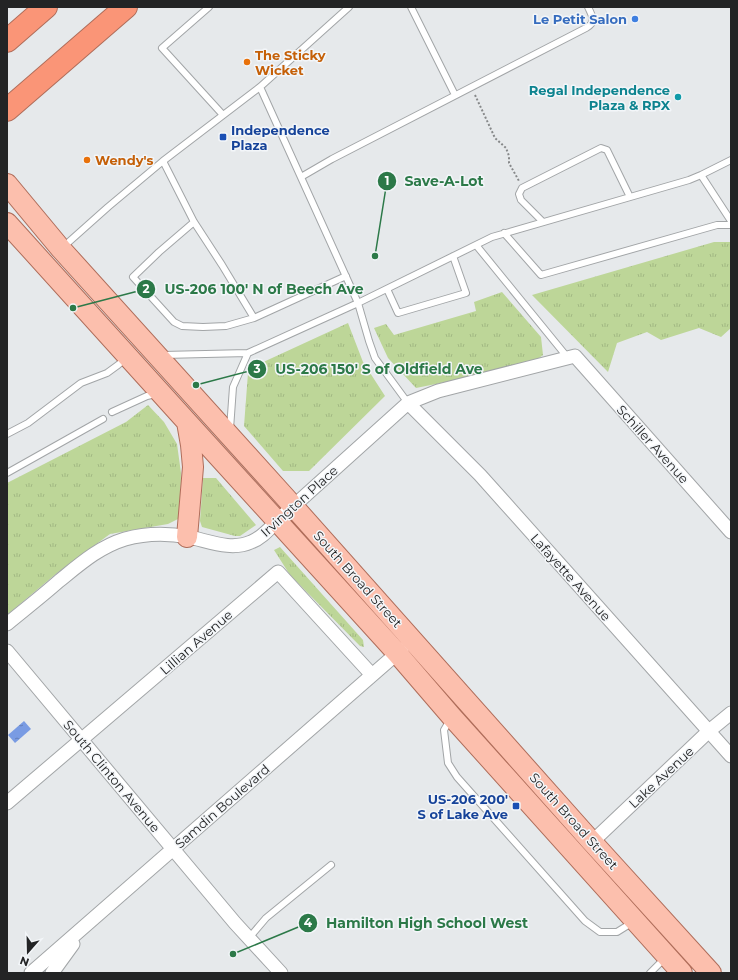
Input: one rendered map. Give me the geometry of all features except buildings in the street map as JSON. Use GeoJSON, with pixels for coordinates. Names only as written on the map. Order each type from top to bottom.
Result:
{"type":"FeatureCollection","features":[{"type":"Feature","properties":{"kind":"highway"},"geometry":{"type":"LineString","coordinates":[[7,41],[46,7]]}},
{"type":"Feature","properties":{"kind":"highway"},"geometry":{"type":"LineString","coordinates":[[7,110],[126,7]]}},
{"type":"Feature","properties":{"kind":"main road","name":"South Broad Street"},"geometry":{"type":"LineString","coordinates":[[7,184],[61,249],[294,506],[592,842],[711,973]]}},
{"type":"Feature","properties":{"kind":"main road","name":"South Broad Street"},"geometry":{"type":"LineString","coordinates":[[7,222],[397,653],[452,717],[636,920],[682,973]]}},
{"type":"Feature","properties":{"kind":"main road"},"geometry":{"type":"LineString","coordinates":[[187,422],[193,467],[188,537]]}},
{"type":"Feature","properties":{"kind":"street"},"geometry":{"type":"LineString","coordinates":[[408,403],[438,391],[572,357]]}},
{"type":"Feature","properties":{"kind":"street","name":"Schiller Avenue"},"geometry":{"type":"LineString","coordinates":[[572,357],[731,532]]}},
{"type":"Feature","properties":{"kind":"street","name":"Irvington Place"},"geometry":{"type":"LineString","coordinates":[[7,624],[90,556],[107,546],[126,539],[145,535],[164,534],[188,537],[228,546],[240,546],[263,536],[277,521],[408,403]]}},
{"type":"Feature","properties":{"kind":"street","name":"Lafayette Avenue"},"geometry":{"type":"LineString","coordinates":[[408,403],[480,475],[731,756]]}},
{"type":"Feature","properties":{"kind":"street","name":"Lillian Avenue"},"geometry":{"type":"LineString","coordinates":[[7,803],[278,572],[372,675]]}},
{"type":"Feature","properties":{"kind":"street","name":"Samdin Boulevard"},"geometry":{"type":"LineString","coordinates":[[31,973],[412,639]]}},
{"type":"Feature","properties":{"kind":"street","name":"South Clinton Avenue"},"geometry":{"type":"LineString","coordinates":[[7,652],[173,849],[281,973]]}},
{"type":"Feature","properties":{"kind":"street","name":"Lake Avenue"},"geometry":{"type":"LineString","coordinates":[[592,842],[709,731],[731,713]]}},
{"type":"Feature","properties":{"kind":"street"},"geometry":{"type":"LineString","coordinates":[[52,973],[88,924]]}},
{"type":"Feature","properties":{"kind":"lane"},"geometry":{"type":"LineString","coordinates":[[209,7],[162,48],[223,115]]}},
{"type":"Feature","properties":{"kind":"lane"},"geometry":{"type":"LineString","coordinates":[[61,249],[163,161],[260,87],[348,7]]}},
{"type":"Feature","properties":{"kind":"lane"},"geometry":{"type":"LineString","coordinates":[[411,7],[456,95]]}},
{"type":"Feature","properties":{"kind":"lane"},"geometry":{"type":"LineString","coordinates":[[301,177],[332,159],[590,26],[593,22],[593,18],[588,7]]}},
{"type":"Feature","properties":{"kind":"lane"},"geometry":{"type":"LineString","coordinates":[[260,87],[358,303],[368,341],[375,358],[408,403]]}},
{"type":"Feature","properties":{"kind":"lane"},"geometry":{"type":"LineString","coordinates":[[543,222],[521,200],[519,194],[522,188],[601,148],[607,150],[630,197]]}},
{"type":"Feature","properties":{"kind":"lane"},"geometry":{"type":"LineString","coordinates":[[157,355],[248,353],[358,303],[492,237],[701,175],[731,160]]}},
{"type":"Feature","properties":{"kind":"lane"},"geometry":{"type":"LineString","coordinates":[[163,161],[194,222],[254,318]]}},
{"type":"Feature","properties":{"kind":"lane"},"geometry":{"type":"LineString","coordinates":[[701,175],[731,220]]}},
{"type":"Feature","properties":{"kind":"lane"},"geometry":{"type":"LineString","coordinates":[[194,222],[158,252],[133,277],[174,322],[182,326],[226,326],[254,318],[346,276]]}},
{"type":"Feature","properties":{"kind":"lane"},"geometry":{"type":"LineString","coordinates":[[504,233],[541,275],[717,226],[731,225]]}},
{"type":"Feature","properties":{"kind":"lane"},"geometry":{"type":"LineString","coordinates":[[476,245],[572,357]]}},
{"type":"Feature","properties":{"kind":"lane"},"geometry":{"type":"LineString","coordinates":[[387,289],[398,313],[466,294],[453,256]]}},
{"type":"Feature","properties":{"kind":"lane"},"geometry":{"type":"LineString","coordinates":[[230,436],[233,387],[248,353]]}},
{"type":"Feature","properties":{"kind":"lane"},"geometry":{"type":"LineString","coordinates":[[7,434],[28,423],[81,383],[107,373],[127,356]]}},
{"type":"Feature","properties":{"kind":"lane"},"geometry":{"type":"LineString","coordinates":[[112,412],[147,396],[160,392]]}},
{"type":"Feature","properties":{"kind":"lane"},"geometry":{"type":"LineString","coordinates":[[7,473],[103,418]]}},
{"type":"Feature","properties":{"kind":"lane"},"geometry":{"type":"LineString","coordinates":[[452,717],[444,730],[448,763],[492,818],[584,920],[600,932],[617,932],[636,920]]}},
{"type":"Feature","properties":{"kind":"lane"},"geometry":{"type":"LineString","coordinates":[[249,938],[266,918],[331,865]]}},
{"type":"Feature","properties":{"kind":"lane"},"geometry":{"type":"LineString","coordinates":[[650,973],[667,956]]}},
{"type":"Feature","properties":{"kind":"path"},"geometry":{"type":"LineString","coordinates":[[471,87],[495,138],[506,148],[509,163],[517,179],[526,187]]}},
{"type":"Feature","properties":{"kind":"green space"},"geometry":{"type":"Polygon","coordinates":[[[714,242],[731,242],[731,328],[721,337],[699,328],[661,340],[647,332],[617,343],[608,372],[532,295],[714,242]]]}},
{"type":"Feature","properties":{"kind":"green space"},"geometry":{"type":"Polygon","coordinates":[[[502,292],[541,337],[543,355],[530,365],[416,388],[388,358],[374,328],[386,324],[394,335],[476,311],[474,302],[502,292]]]}},
{"type":"Feature","properties":{"kind":"green space"},"geometry":{"type":"Polygon","coordinates":[[[348,323],[363,362],[385,396],[309,471],[283,471],[244,426],[248,373],[259,364],[348,323]]]}},
{"type":"Feature","properties":{"kind":"green space"},"geometry":{"type":"Polygon","coordinates":[[[148,405],[164,422],[177,444],[181,473],[180,518],[168,524],[110,534],[57,573],[7,615],[7,483],[126,422],[148,405]]]}},
{"type":"Feature","properties":{"kind":"green space"},"geometry":{"type":"Polygon","coordinates":[[[203,478],[216,478],[256,525],[240,536],[202,527],[200,521],[203,478]]]}},
{"type":"Feature","properties":{"kind":"green space"},"geometry":{"type":"Polygon","coordinates":[[[280,547],[363,640],[364,647],[360,646],[290,575],[274,550],[280,547]]]}},
{"type":"Feature","properties":{"kind":"water"},"geometry":{"type":"Polygon","coordinates":[[[24,721],[31,729],[15,743],[8,735],[24,721]]]}},
{"type":"Feature","properties":{"kind":"place","name":"Le Petit Salon"},"geometry":{"type":"Point","coordinates":[635,19]}},
{"type":"Feature","properties":{"kind":"place","name":"The Sticky Wicket"},"geometry":{"type":"Point","coordinates":[247,62]}},
{"type":"Feature","properties":{"kind":"place","name":"Regal Independence Plaza & RPX"},"geometry":{"type":"Point","coordinates":[678,97]}},
{"type":"Feature","properties":{"kind":"place","name":"Independence Plaza"},"geometry":{"type":"Point","coordinates":[223,137]}},
{"type":"Feature","properties":{"kind":"place","name":"Wendy's"},"geometry":{"type":"Point","coordinates":[87,160]}},
{"type":"Feature","properties":{"kind":"place","name":"Save-A-Lot"},"geometry":{"type":"Point","coordinates":[375,256]}},
{"type":"Feature","properties":{"kind":"place","name":"US-206 100' N of Beech Ave"},"geometry":{"type":"Point","coordinates":[73,308]}},
{"type":"Feature","properties":{"kind":"place","name":"US-206 150' S of Oldfield Ave"},"geometry":{"type":"Point","coordinates":[196,385]}},
{"type":"Feature","properties":{"kind":"place","name":"US-206 200' S of Lake Ave"},"geometry":{"type":"Point","coordinates":[516,806]}},
{"type":"Feature","properties":{"kind":"place","name":"Hamilton High School West"},"geometry":{"type":"Point","coordinates":[233,954]}}]}
